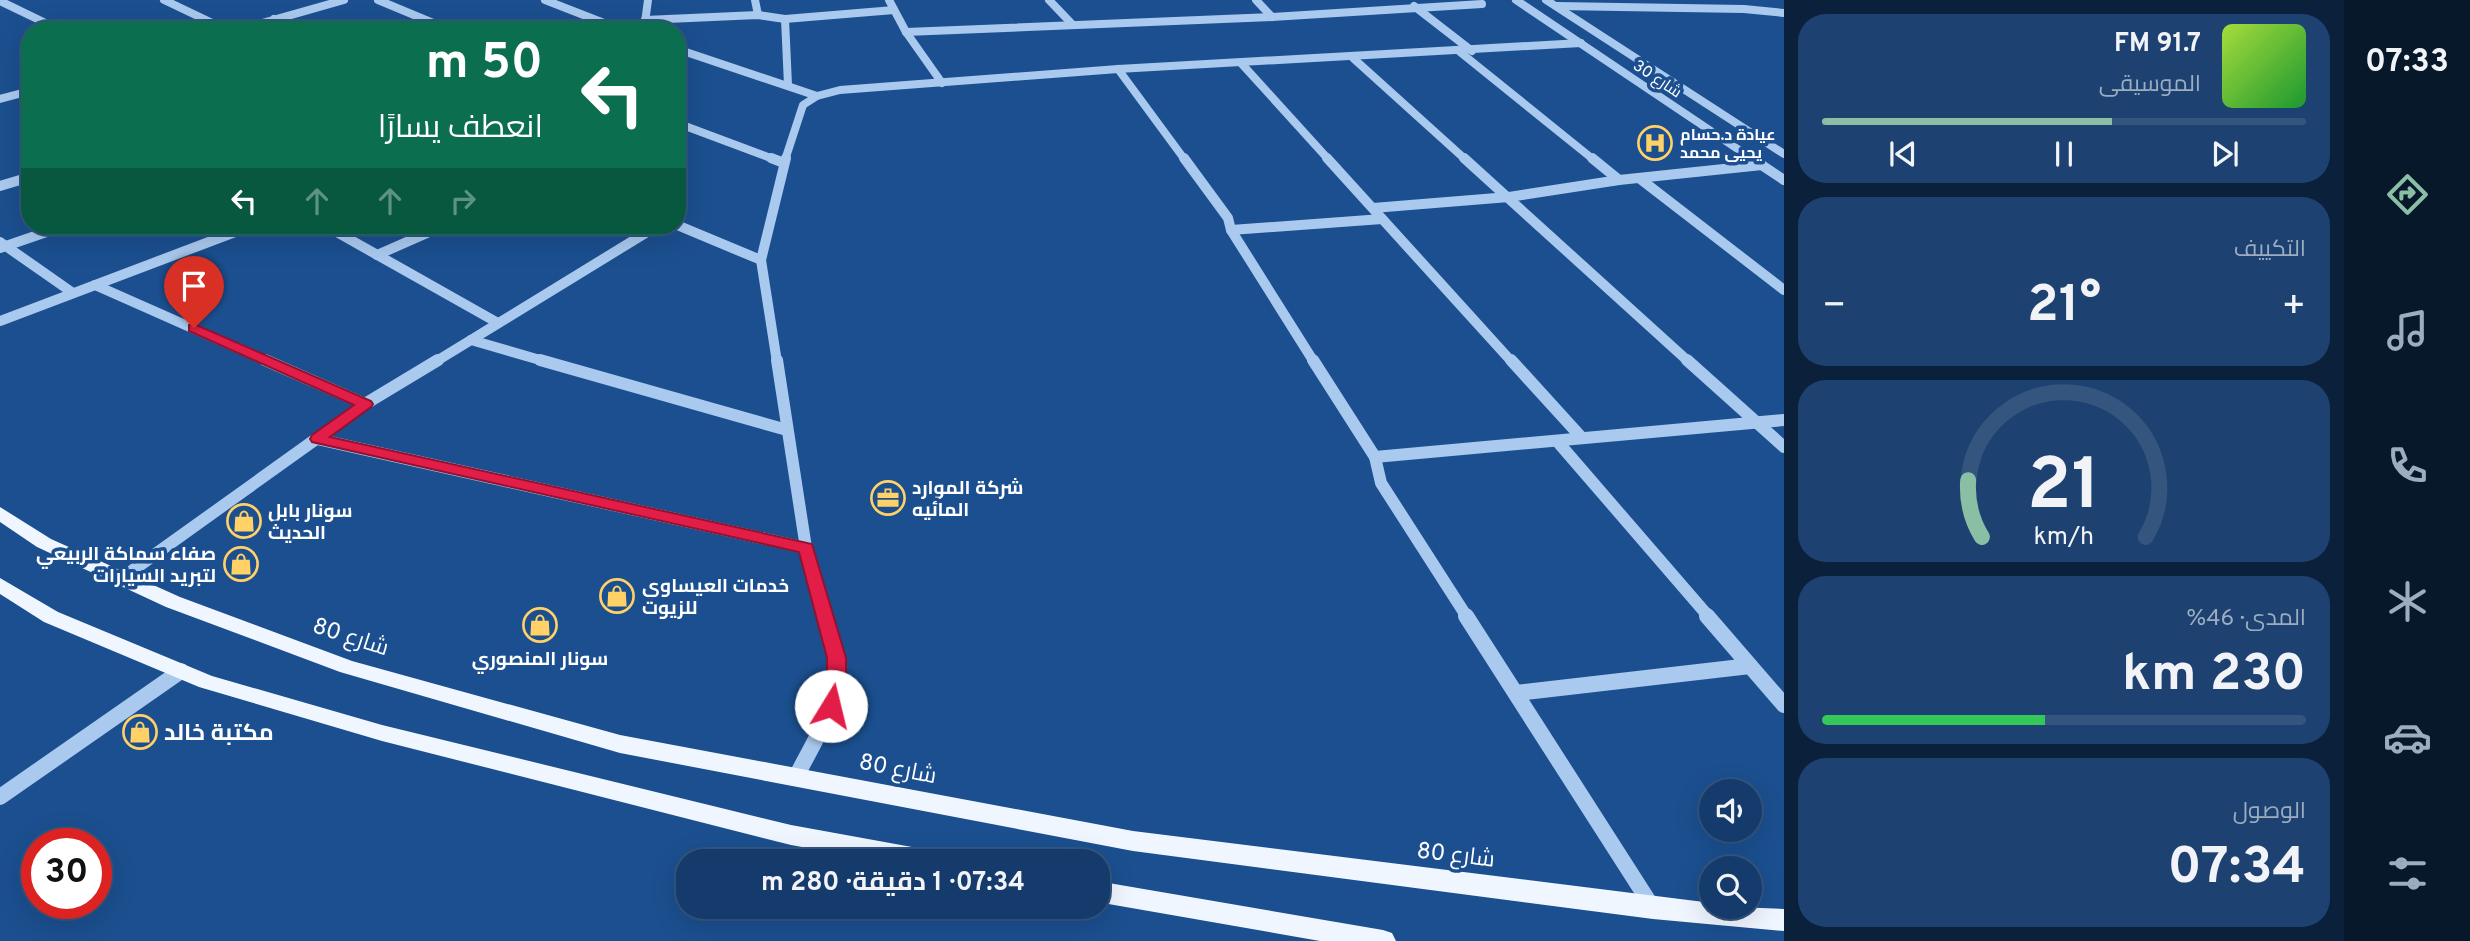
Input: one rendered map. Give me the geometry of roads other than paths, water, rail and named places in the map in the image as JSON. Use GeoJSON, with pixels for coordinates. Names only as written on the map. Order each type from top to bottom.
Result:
{"type":"FeatureCollection","features":[{"type":"Feature","properties":{"kind":"main road","name":"شارع 80"},"geometry":{"type":"LineString","coordinates":[[0,513],[44,543],[173,602],[347,667],[620,744],[1133,841],[1654,908],[1784,920]]}},
{"type":"Feature","properties":{"kind":"main road"},"geometry":{"type":"LineString","coordinates":[[0,585],[51,617],[206,682],[382,733],[791,835],[868,849]]}},
{"type":"Feature","properties":{"kind":"main road"},"geometry":{"type":"LineString","coordinates":[[1110,893],[1383,941]]}},
{"type":"Feature","properties":{"kind":"street"},"geometry":{"type":"LineString","coordinates":[[163,0],[208,21]]}},
{"type":"Feature","properties":{"kind":"street"},"geometry":{"type":"LineString","coordinates":[[267,21],[344,0]]}},
{"type":"Feature","properties":{"kind":"street"},"geometry":{"type":"LineString","coordinates":[[378,0],[428,21]]}},
{"type":"Feature","properties":{"kind":"street"},"geometry":{"type":"LineString","coordinates":[[545,0],[599,21]]}},
{"type":"Feature","properties":{"kind":"street"},"geometry":{"type":"LineString","coordinates":[[648,0],[645,20],[758,15],[785,19],[894,10]]}},
{"type":"Feature","properties":{"kind":"street"},"geometry":{"type":"LineString","coordinates":[[755,0],[758,15]]}},
{"type":"Feature","properties":{"kind":"street"},"geometry":{"type":"LineString","coordinates":[[889,0],[906,32],[942,83]]}},
{"type":"Feature","properties":{"kind":"street"},"geometry":{"type":"LineString","coordinates":[[1049,0],[1072,24]]}},
{"type":"Feature","properties":{"kind":"street"},"geometry":{"type":"LineString","coordinates":[[1256,0],[1272,17]]}},
{"type":"Feature","properties":{"kind":"street"},"geometry":{"type":"LineString","coordinates":[[1406,0],[1472,51]]}},
{"type":"Feature","properties":{"kind":"street","name":"شارع 30"},"geometry":{"type":"LineString","coordinates":[[1516,0],[1784,180]]}},
{"type":"Feature","properties":{"kind":"street","name":"شارع 30"},"geometry":{"type":"LineString","coordinates":[[1546,0],[1784,154]]}},
{"type":"Feature","properties":{"kind":"street"},"geometry":{"type":"LineString","coordinates":[[1768,0],[1784,12]]}},
{"type":"Feature","properties":{"kind":"street"},"geometry":{"type":"LineString","coordinates":[[0,1],[41,21]]}},
{"type":"Feature","properties":{"kind":"street"},"geometry":{"type":"LineString","coordinates":[[906,32],[1272,17],[1482,4]]}},
{"type":"Feature","properties":{"kind":"street"},"geometry":{"type":"LineString","coordinates":[[1556,6],[1784,12]]}},
{"type":"Feature","properties":{"kind":"street"},"geometry":{"type":"LineString","coordinates":[[274,19],[278,21]]}},
{"type":"Feature","properties":{"kind":"street"},"geometry":{"type":"LineString","coordinates":[[785,19],[788,85]]}},
{"type":"Feature","properties":{"kind":"street"},"geometry":{"type":"LineString","coordinates":[[796,777],[831,706],[837,658],[806,548],[761,260],[783,163],[803,105],[817,96],[840,90],[1118,69],[1460,52],[1581,43]]}},
{"type":"Feature","properties":{"kind":"street"},"geometry":{"type":"LineString","coordinates":[[686,51],[817,96]]}},
{"type":"Feature","properties":{"kind":"street"},"geometry":{"type":"LineString","coordinates":[[1460,52],[1619,180]]}},
{"type":"Feature","properties":{"kind":"street"},"geometry":{"type":"LineString","coordinates":[[1353,58],[1784,447]]}},
{"type":"Feature","properties":{"kind":"street"},"geometry":{"type":"LineString","coordinates":[[1241,63],[1582,438]]}},
{"type":"Feature","properties":{"kind":"street"},"geometry":{"type":"LineString","coordinates":[[1118,69],[1228,218],[1231,230],[1375,457],[1381,484],[1654,908]]}},
{"type":"Feature","properties":{"kind":"street"},"geometry":{"type":"LineString","coordinates":[[1635,79],[1653,80],[1665,77]]}},
{"type":"Feature","properties":{"kind":"street"},"geometry":{"type":"LineString","coordinates":[[2,97],[21,93]]}},
{"type":"Feature","properties":{"kind":"street"},"geometry":{"type":"LineString","coordinates":[[1659,96],[1691,94]]}},
{"type":"Feature","properties":{"kind":"street"},"geometry":{"type":"LineString","coordinates":[[686,126],[783,163]]}},
{"type":"Feature","properties":{"kind":"street"},"geometry":{"type":"LineString","coordinates":[[1373,208],[1509,197],[1639,177],[1762,165]]}},
{"type":"Feature","properties":{"kind":"street"},"geometry":{"type":"LineString","coordinates":[[1639,177],[1784,290]]}},
{"type":"Feature","properties":{"kind":"street"},"geometry":{"type":"LineString","coordinates":[[0,186],[21,180]]}},
{"type":"Feature","properties":{"kind":"street"},"geometry":{"type":"LineString","coordinates":[[1231,230],[1382,219]]}},
{"type":"Feature","properties":{"kind":"street"},"geometry":{"type":"LineString","coordinates":[[686,229],[761,260]]}},
{"type":"Feature","properties":{"kind":"street"},"geometry":{"type":"LineString","coordinates":[[2,246],[36,235]]}},
{"type":"Feature","properties":{"kind":"street"},"geometry":{"type":"LineString","coordinates":[[0,321],[227,235]]}},
{"type":"Feature","properties":{"kind":"street"},"geometry":{"type":"LineString","coordinates":[[342,235],[498,323]]}},
{"type":"Feature","properties":{"kind":"street"},"geometry":{"type":"LineString","coordinates":[[377,255],[423,235]]}},
{"type":"Feature","properties":{"kind":"street"},"geometry":{"type":"LineString","coordinates":[[122,578],[365,404],[642,235]]}},
{"type":"Feature","properties":{"kind":"street"},"geometry":{"type":"LineString","coordinates":[[2,246],[73,293]]}},
{"type":"Feature","properties":{"kind":"street"},"geometry":{"type":"LineString","coordinates":[[95,285],[365,404]]}},
{"type":"Feature","properties":{"kind":"street"},"geometry":{"type":"LineString","coordinates":[[471,340],[787,430]]}},
{"type":"Feature","properties":{"kind":"street"},"geometry":{"type":"LineString","coordinates":[[1375,457],[1784,420]]}},
{"type":"Feature","properties":{"kind":"street"},"geometry":{"type":"LineString","coordinates":[[317,439],[806,548]]}},
{"type":"Feature","properties":{"kind":"street"},"geometry":{"type":"LineString","coordinates":[[1558,440],[1784,705]]}},
{"type":"Feature","properties":{"kind":"street"},"geometry":{"type":"LineString","coordinates":[[1516,693],[1750,666]]}},
{"type":"Feature","properties":{"kind":"street"},"geometry":{"type":"LineString","coordinates":[[0,797],[181,671]]}},
{"type":"Feature","properties":{"kind":"place","name":"عيادة د.حسام يحيى محمد"},"geometry":{"type":"Point","coordinates":[1655,143]}},
{"type":"Feature","properties":{"kind":"place","name":"شركة الموارد المائيه"},"geometry":{"type":"Point","coordinates":[888,498]}},
{"type":"Feature","properties":{"kind":"place","name":"سونار بابل الحديث"},"geometry":{"type":"Point","coordinates":[244,521]}},
{"type":"Feature","properties":{"kind":"place","name":"صفاء سماكة الربيعي لتبريد السيارات"},"geometry":{"type":"Point","coordinates":[241,564]}},
{"type":"Feature","properties":{"kind":"place","name":"خدمات العيساوي للزيوت"},"geometry":{"type":"Point","coordinates":[617,596]}},
{"type":"Feature","properties":{"kind":"place","name":"سونار المنصوري"},"geometry":{"type":"Point","coordinates":[540,625]}},
{"type":"Feature","properties":{"kind":"place","name":"مكتبة خالد"},"geometry":{"type":"Point","coordinates":[140,732]}}]}
